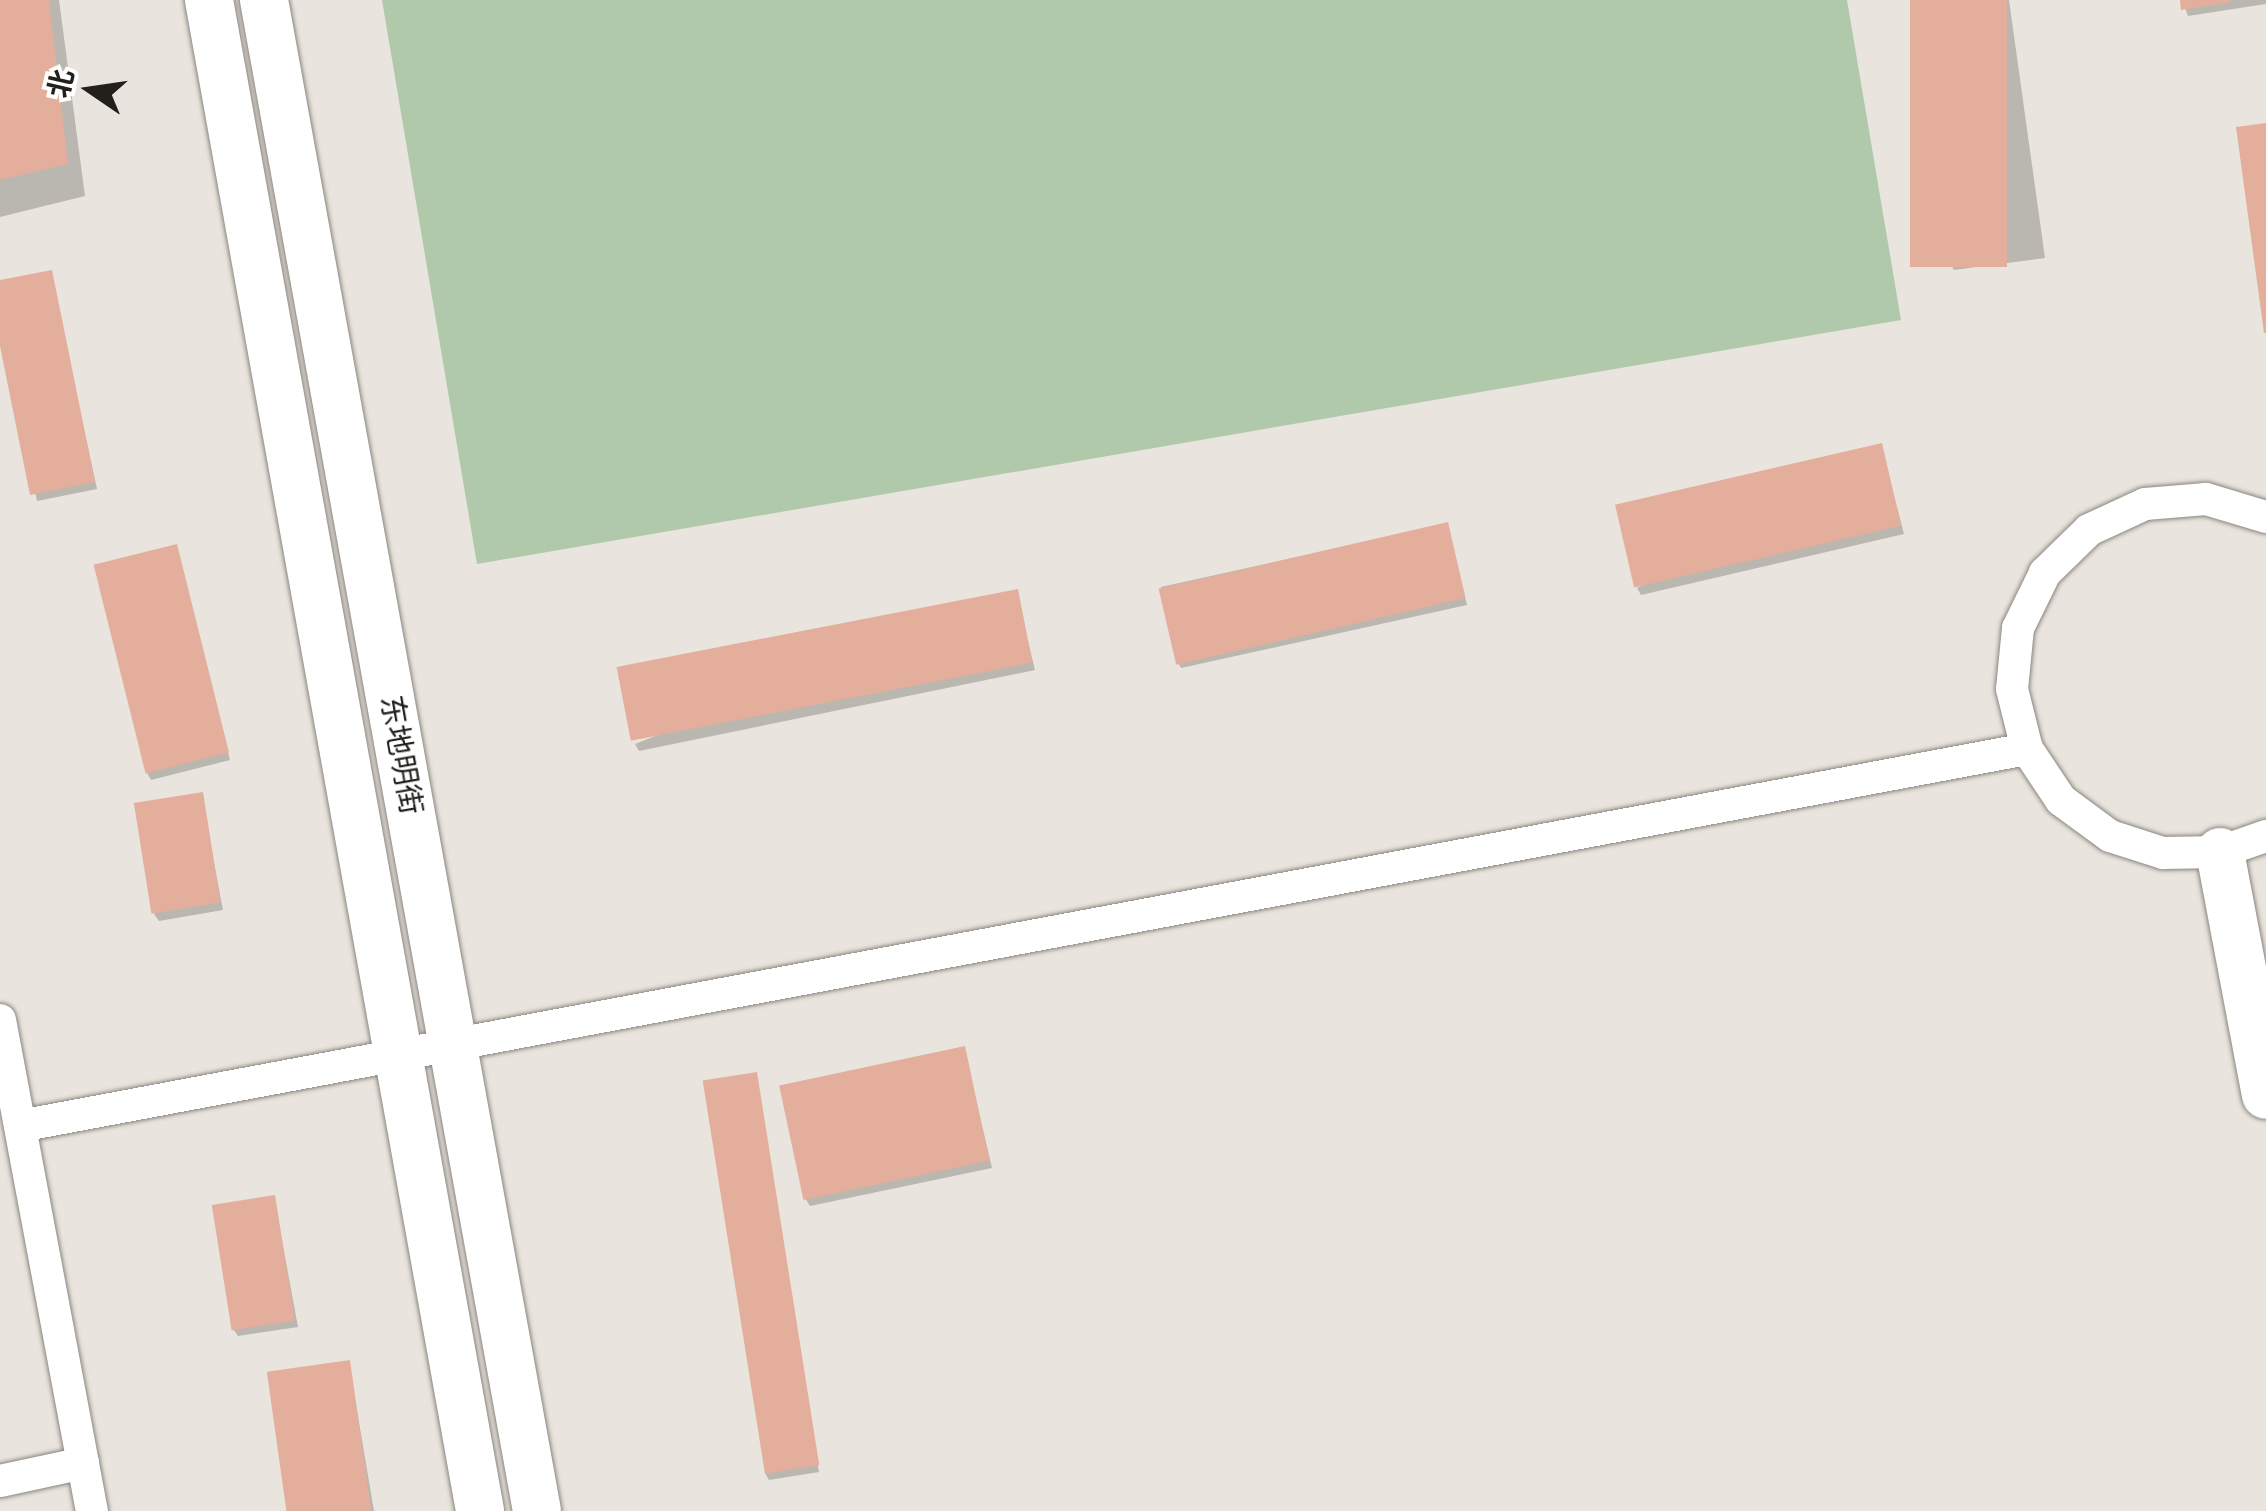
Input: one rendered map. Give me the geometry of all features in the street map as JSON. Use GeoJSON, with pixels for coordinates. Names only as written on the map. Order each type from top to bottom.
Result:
{"type":"FeatureCollection","features":[{"type":"Feature","properties":{"kind":"main road","name":"东地明街"},"geometry":{"type":"LineString","coordinates":[[209,0],[480,1511]]}},
{"type":"Feature","properties":{"kind":"main road","name":"东地明街"},"geometry":{"type":"LineString","coordinates":[[264,0],[537,1511]]}},
{"type":"Feature","properties":{"kind":"main road"},"geometry":{"type":"LineString","coordinates":[[2220,852],[2266,1095]]}},
{"type":"Feature","properties":{"kind":"street"},"geometry":{"type":"LineString","coordinates":[[2266,517],[2206,500],[2145,504],[2089,530],[2045,572],[2018,628],[2012,689],[2027,749],[2060,800],[2110,836],[2164,853],[2220,852],[2266,836]]}},
{"type":"Feature","properties":{"kind":"street"},"geometry":{"type":"LineString","coordinates":[[20,1126],[452,1039],[2027,749]]}},
{"type":"Feature","properties":{"kind":"street"},"geometry":{"type":"LineString","coordinates":[[0,1020],[92,1511]]}},
{"type":"Feature","properties":{"kind":"street"},"geometry":{"type":"LineString","coordinates":[[0,1481],[83,1463]]}},
{"type":"Feature","properties":{"kind":"green space"},"geometry":{"type":"Polygon","coordinates":[[[382,0],[1847,0],[1901,320],[477,564],[382,0]]]}},
{"type":"Feature","properties":{"kind":"building"},"geometry":{"type":"Polygon","coordinates":[[[0,0],[49,0],[68,164],[0,180],[0,0]]]}},
{"type":"Feature","properties":{"kind":"building"},"geometry":{"type":"Polygon","coordinates":[[[1910,0],[2007,0],[2007,267],[1910,267],[1910,0]]]}},
{"type":"Feature","properties":{"kind":"building"},"geometry":{"type":"Polygon","coordinates":[[[2180,0],[2230,0],[2231,2],[2181,10],[2180,0]]]}},
{"type":"Feature","properties":{"kind":"building"},"geometry":{"type":"Polygon","coordinates":[[[2266,123],[2266,333],[2264,333],[2236,127],[2266,123]]]}},
{"type":"Feature","properties":{"kind":"building"},"geometry":{"type":"Polygon","coordinates":[[[52,270],[95,482],[30,495],[0,346],[0,280],[52,270]]]}},
{"type":"Feature","properties":{"kind":"building"},"geometry":{"type":"Polygon","coordinates":[[[1882,443],[1901,526],[1634,587],[1615,505],[1882,443]]]}},
{"type":"Feature","properties":{"kind":"building"},"geometry":{"type":"Polygon","coordinates":[[[1448,522],[1466,598],[1176,665],[1159,589],[1448,522]]]}},
{"type":"Feature","properties":{"kind":"building"},"geometry":{"type":"Polygon","coordinates":[[[177,544],[229,753],[146,773],[94,565],[177,544]]]}},
{"type":"Feature","properties":{"kind":"building"},"geometry":{"type":"Polygon","coordinates":[[[1018,589],[1032,663],[631,741],[617,667],[1018,589]]]}},
{"type":"Feature","properties":{"kind":"building"},"geometry":{"type":"Polygon","coordinates":[[[203,792],[221,903],[151,914],[134,803],[203,792]]]}},
{"type":"Feature","properties":{"kind":"building"},"geometry":{"type":"Polygon","coordinates":[[[965,1046],[989,1160],[803,1200],[779,1086],[965,1046]]]}},
{"type":"Feature","properties":{"kind":"building"},"geometry":{"type":"Polygon","coordinates":[[[757,1072],[819,1465],[765,1474],[703,1081],[757,1072]]]}},
{"type":"Feature","properties":{"kind":"building"},"geometry":{"type":"Polygon","coordinates":[[[275,1195],[295,1320],[232,1330],[212,1205],[275,1195]]]}},
{"type":"Feature","properties":{"kind":"building"},"geometry":{"type":"Polygon","coordinates":[[[350,1360],[371,1511],[286,1511],[267,1372],[350,1360]]]}}]}
